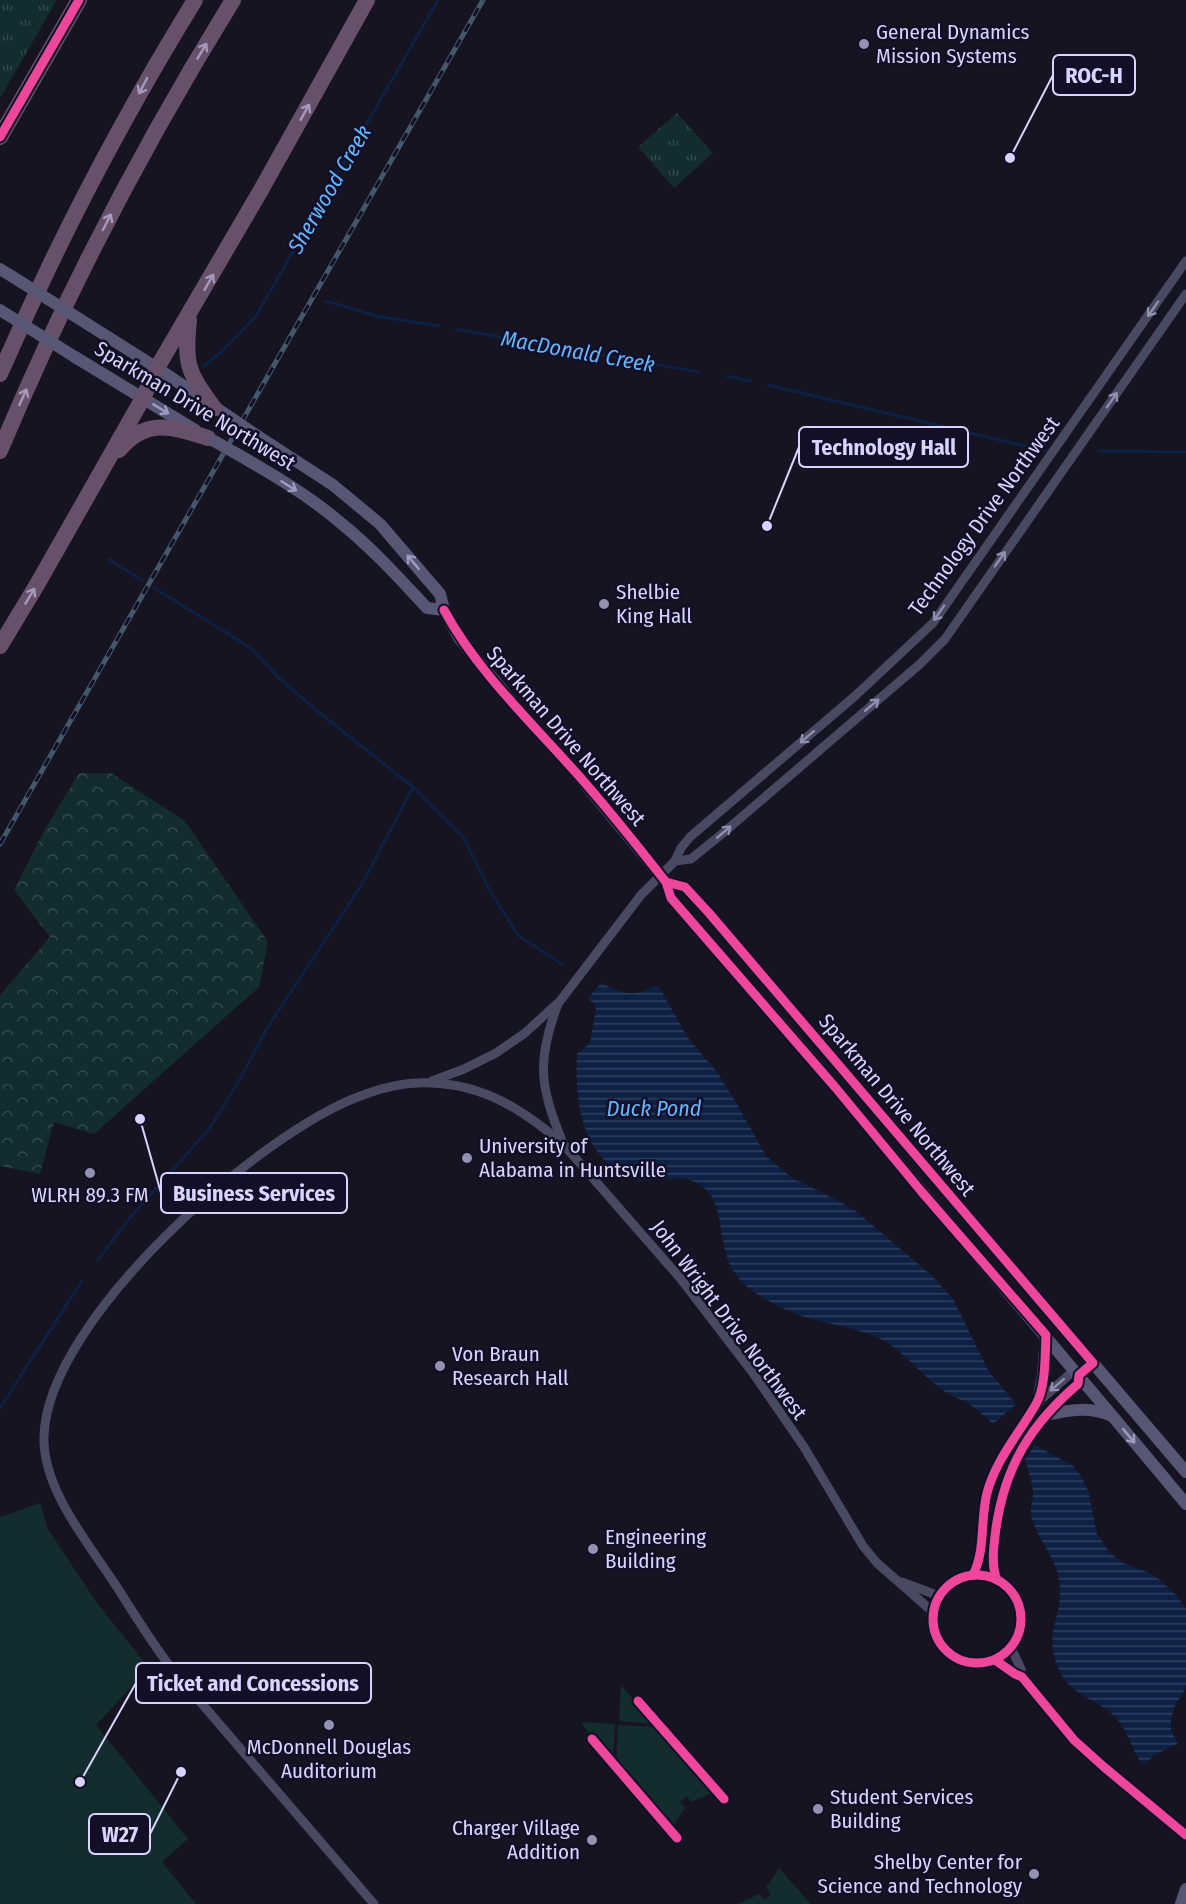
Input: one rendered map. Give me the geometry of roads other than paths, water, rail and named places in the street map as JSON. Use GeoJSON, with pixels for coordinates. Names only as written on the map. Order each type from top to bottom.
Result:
{"type":"FeatureCollection","features":[{"type":"Feature","properties":{"kind":"highway"},"geometry":{"type":"LineString","coordinates":[[0,137],[79,0]]}},
{"type":"Feature","properties":{"kind":"highway"},"geometry":{"type":"LineString","coordinates":[[0,374],[70,222],[153,67],[195,0]]}},
{"type":"Feature","properties":{"kind":"highway"},"geometry":{"type":"LineString","coordinates":[[0,451],[36,368],[107,222],[161,122],[233,0]]}},
{"type":"Feature","properties":{"kind":"highway"},"geometry":{"type":"LineString","coordinates":[[0,646],[143,398],[157,368],[367,0]]}},
{"type":"Feature","properties":{"kind":"highway"},"geometry":{"type":"LineString","coordinates":[[189,315],[186,346],[189,368],[195,382],[214,408]]}},
{"type":"Feature","properties":{"kind":"highway"},"geometry":{"type":"LineString","coordinates":[[101,471],[123,445],[147,429],[164,426],[211,440]]}},
{"type":"Feature","properties":{"kind":"main road","name":"Sparkman Drive Northwest"},"geometry":{"type":"LineString","coordinates":[[0,269],[157,368],[333,485],[380,524],[440,594],[444,610],[459,638],[519,710],[572,768],[663,879],[670,898],[1046,1335],[1186,1504]]}},
{"type":"Feature","properties":{"kind":"main road","name":"Sparkman Drive Northwest"},"geometry":{"type":"LineString","coordinates":[[0,310],[310,499],[342,523],[382,560],[427,608],[444,610]]}},
{"type":"Feature","properties":{"kind":"main road","name":"Sparkman Drive Northwest"},"geometry":{"type":"LineString","coordinates":[[663,879],[685,887],[709,914],[1186,1472]]}},
{"type":"Feature","properties":{"kind":"main road"},"geometry":{"type":"LineString","coordinates":[[1038,1402],[1044,1376],[1046,1335]]}},
{"type":"Feature","properties":{"kind":"main road"},"geometry":{"type":"LineString","coordinates":[[1046,1415],[1083,1409],[1104,1412],[1114,1417]]}},
{"type":"Feature","properties":{"kind":"main road"},"geometry":{"type":"LineString","coordinates":[[1181,1904],[1186,1889]]}},
{"type":"Feature","properties":{"kind":"street","name":"Technology Drive Northwest"},"geometry":{"type":"LineString","coordinates":[[429,1083],[496,1053],[525,1033],[560,1001],[641,895],[663,879],[690,837],[855,696],[933,622],[1186,261]]}},
{"type":"Feature","properties":{"kind":"street","name":"Technology Drive Northwest"},"geometry":{"type":"LineString","coordinates":[[675,861],[690,859],[715,840],[920,664],[945,639],[1186,294]]}},
{"type":"Feature","properties":{"kind":"street"},"geometry":{"type":"LineString","coordinates":[[560,1001],[547,1032],[543,1055],[543,1079],[548,1106],[564,1145]]}},
{"type":"Feature","properties":{"kind":"street","name":"John Wright Drive Northwest"},"geometry":{"type":"LineString","coordinates":[[374,1904],[172,1669],[70,1516],[47,1464],[44,1437],[49,1403],[61,1371],[78,1342],[114,1293],[152,1250],[238,1170],[331,1109],[363,1095],[395,1086],[429,1083],[462,1085],[500,1099],[522,1112],[564,1145],[695,1297],[753,1373],[804,1447],[863,1546],[877,1563],[933,1612]]}},
{"type":"Feature","properties":{"kind":"street"},"geometry":{"type":"LineString","coordinates":[[996,1578],[992,1565],[1000,1502],[1012,1464],[1046,1415],[1078,1383],[1079,1375],[1093,1363]]}},
{"type":"Feature","properties":{"kind":"street"},"geometry":{"type":"LineString","coordinates":[[973,1575],[979,1563],[987,1493],[1005,1451],[1038,1402],[1070,1374],[1079,1375]]}},
{"type":"Feature","properties":{"kind":"street"},"geometry":{"type":"LineString","coordinates":[[973,1575],[996,1578],[1008,1588],[1017,1601],[1021,1615],[1020,1630],[1011,1648],[995,1660],[972,1664],[956,1660],[941,1647],[935,1635],[933,1612],[939,1596],[954,1581],[973,1575]]}},
{"type":"Feature","properties":{"kind":"street","name":"John Wright Drive Northwest"},"geometry":{"type":"LineString","coordinates":[[895,1579],[939,1596]]}},
{"type":"Feature","properties":{"kind":"street"},"geometry":{"type":"LineString","coordinates":[[1011,1648],[1021,1669],[1022,1677]]}},
{"type":"Feature","properties":{"kind":"street"},"geometry":{"type":"LineString","coordinates":[[995,1660],[1022,1677],[1074,1740],[1186,1835]]}},
{"type":"Feature","properties":{"kind":"water","name":"Duck Pond"},"geometry":{"type":"Polygon","coordinates":[[[601,983],[630,993],[659,987],[688,1038],[717,1072],[766,1156],[792,1178],[857,1212],[931,1275],[953,1299],[989,1372],[1016,1404],[993,1424],[972,1406],[936,1385],[898,1350],[881,1339],[857,1330],[798,1315],[765,1299],[737,1277],[729,1263],[716,1207],[711,1195],[702,1186],[696,1182],[680,1179],[640,1180],[632,1178],[615,1169],[601,1156],[592,1144],[581,1115],[577,1085],[577,1054],[590,1043],[596,1008],[588,998],[601,983]]]}},
{"type":"Feature","properties":{"kind":"water"},"geometry":{"type":"Polygon","coordinates":[[[1035,1445],[1073,1466],[1082,1478],[1088,1491],[1097,1534],[1111,1554],[1123,1563],[1159,1579],[1177,1596],[1186,1609],[1186,1687],[1174,1708],[1171,1719],[1171,1730],[1178,1744],[1158,1753],[1143,1765],[1116,1718],[1069,1685],[1054,1658],[1053,1637],[1060,1590],[1056,1568],[1037,1532],[1031,1513],[1033,1491],[1025,1459],[1035,1445]]]}},
{"type":"Feature","properties":{"kind":"waterway","name":"Sherwood Creek"},"geometry":{"type":"LineString","coordinates":[[204,366],[256,316],[438,0]]}},
{"type":"Feature","properties":{"kind":"waterway","name":"MacDonald Creek"},"geometry":{"type":"LineString","coordinates":[[326,301],[377,316],[439,326]]}},
{"type":"Feature","properties":{"kind":"waterway","name":"MacDonald Creek"},"geometry":{"type":"LineString","coordinates":[[456,329],[699,372]]}},
{"type":"Feature","properties":{"kind":"waterway"},"geometry":{"type":"LineString","coordinates":[[727,376],[750,381]]}},
{"type":"Feature","properties":{"kind":"waterway","name":"MacDonald Creek"},"geometry":{"type":"LineString","coordinates":[[768,385],[1050,452]]}},
{"type":"Feature","properties":{"kind":"waterway","name":"MacDonald Creek"},"geometry":{"type":"LineString","coordinates":[[1099,451],[1186,452]]}},
{"type":"Feature","properties":{"kind":"waterway"},"geometry":{"type":"LineString","coordinates":[[109,559],[143,581]]}},
{"type":"Feature","properties":{"kind":"waterway"},"geometry":{"type":"LineString","coordinates":[[154,588],[251,648],[279,678],[317,711],[413,787],[463,837],[491,893],[519,936],[563,965]]}},
{"type":"Feature","properties":{"kind":"waterway"},"geometry":{"type":"LineString","coordinates":[[98,1260],[129,1219],[210,1128],[266,1030],[362,884],[413,787]]}},
{"type":"Feature","properties":{"kind":"waterway"},"geometry":{"type":"LineString","coordinates":[[0,1408],[82,1281]]}},
{"type":"Feature","properties":{"kind":"railway"},"geometry":{"type":"LineString","coordinates":[[0,844],[483,0]]}},
{"type":"Feature","properties":{"kind":"place","name":"General Dynamics Mission Systems"},"geometry":{"type":"Point","coordinates":[864,44]}},
{"type":"Feature","properties":{"kind":"place","name":"ROC-H"},"geometry":{"type":"Point","coordinates":[1010,158]}},
{"type":"Feature","properties":{"kind":"place","name":"Technology Hall"},"geometry":{"type":"Point","coordinates":[767,526]}},
{"type":"Feature","properties":{"kind":"place","name":"Shelbie King Hall"},"geometry":{"type":"Point","coordinates":[604,604]}},
{"type":"Feature","properties":{"kind":"place","name":"Business Services"},"geometry":{"type":"Point","coordinates":[140,1119]}},
{"type":"Feature","properties":{"kind":"place","name":"University of Alabama in Huntsville"},"geometry":{"type":"Point","coordinates":[467,1158]}},
{"type":"Feature","properties":{"kind":"place","name":"WLRH 89.3 FM"},"geometry":{"type":"Point","coordinates":[90,1173]}},
{"type":"Feature","properties":{"kind":"place","name":"Von Braun Research Hall"},"geometry":{"type":"Point","coordinates":[440,1366]}},
{"type":"Feature","properties":{"kind":"place","name":"Engineering Building"},"geometry":{"type":"Point","coordinates":[593,1549]}},
{"type":"Feature","properties":{"kind":"place","name":"McDonnell Douglas Auditorium"},"geometry":{"type":"Point","coordinates":[329,1725]}},
{"type":"Feature","properties":{"kind":"place","name":"W27"},"geometry":{"type":"Point","coordinates":[181,1772]}},
{"type":"Feature","properties":{"kind":"place","name":"Ticket and Concessions"},"geometry":{"type":"Point","coordinates":[80,1782]}},
{"type":"Feature","properties":{"kind":"place","name":"Student Services Building"},"geometry":{"type":"Point","coordinates":[818,1809]}},
{"type":"Feature","properties":{"kind":"place","name":"Charger Village Addition"},"geometry":{"type":"Point","coordinates":[592,1840]}},
{"type":"Feature","properties":{"kind":"place","name":"Shelby Center for Science and Technology"},"geometry":{"type":"Point","coordinates":[1034,1874]}}]}
